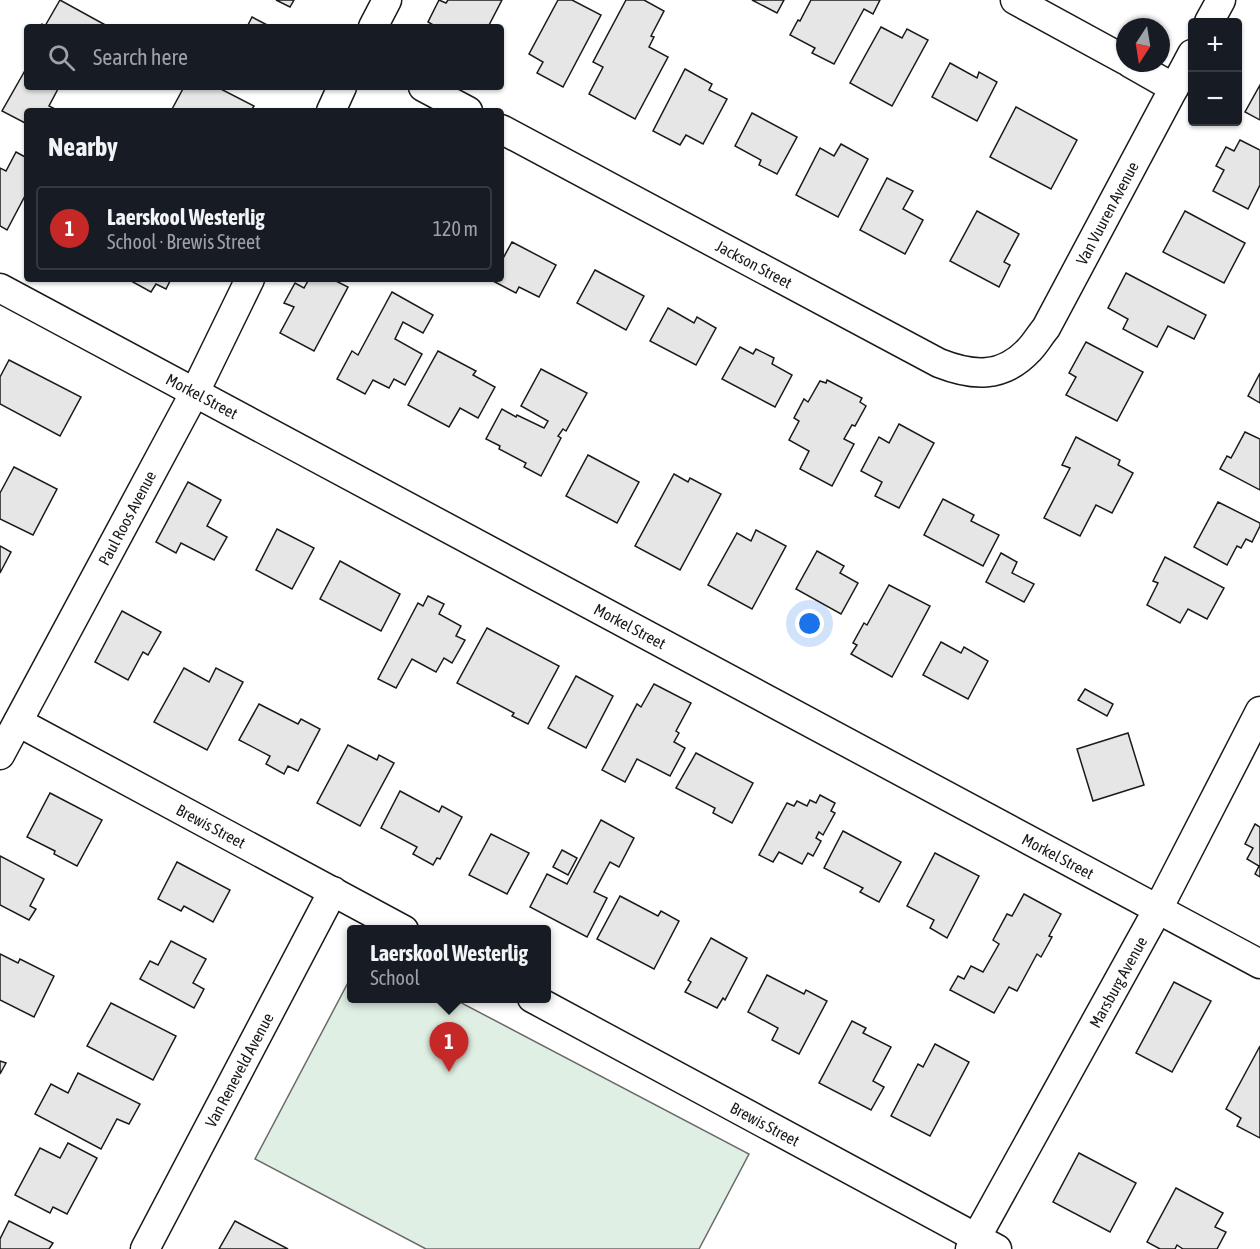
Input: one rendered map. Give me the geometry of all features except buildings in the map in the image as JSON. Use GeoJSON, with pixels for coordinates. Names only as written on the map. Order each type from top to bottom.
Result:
{"type":"FeatureCollection","features":[{"type":"Feature","properties":{"kind":"street"},"geometry":{"type":"LineString","coordinates":[[375,24],[387,0]]}},
{"type":"Feature","properties":{"kind":"street"},"geometry":{"type":"LineString","coordinates":[[1015,0],[1116,55]]}},
{"type":"Feature","properties":{"kind":"street"},"geometry":{"type":"LineString","coordinates":[[1211,18],[1221,0]]}},
{"type":"Feature","properties":{"kind":"street","name":"Van Vuuren Avenue"},"geometry":{"type":"LineString","coordinates":[[1013,364],[1029,350],[1046,328],[1188,62]]}},
{"type":"Feature","properties":{"kind":"street"},"geometry":{"type":"LineString","coordinates":[[1146,72],[1174,88]]}},
{"type":"Feature","properties":{"kind":"street"},"geometry":{"type":"LineString","coordinates":[[332,108],[341,90]]}},
{"type":"Feature","properties":{"kind":"street"},"geometry":{"type":"LineString","coordinates":[[429,90],[462,108]]}},
{"type":"Feature","properties":{"kind":"street","name":"Jackson Street"},"geometry":{"type":"LineString","coordinates":[[504,131],[939,363],[958,371],[977,374],[995,371],[1013,364]]}},
{"type":"Feature","properties":{"kind":"street","name":"Paul Roos Avenue"},"geometry":{"type":"LineString","coordinates":[[0,755],[195,392],[249,282]]}},
{"type":"Feature","properties":{"kind":"street","name":"Morkel Street"},"geometry":{"type":"LineString","coordinates":[[0,288],[1260,964]]}},
{"type":"Feature","properties":{"kind":"street","name":"Marsburg Avenue"},"geometry":{"type":"LineString","coordinates":[[981,1245],[1260,711]]}},
{"type":"Feature","properties":{"kind":"street","name":"Brewis Street"},"geometry":{"type":"LineString","coordinates":[[18,722],[395,925]]}},
{"type":"Feature","properties":{"kind":"street","name":"Van Reneveld Avenue"},"geometry":{"type":"LineString","coordinates":[[145,1249],[333,891]]}},
{"type":"Feature","properties":{"kind":"street","name":"Brewis Street"},"geometry":{"type":"LineString","coordinates":[[539,1003],[981,1245]]}},
{"type":"Feature","properties":{"kind":"green space"},"geometry":{"type":"Polygon","coordinates":[[[347,985],[347,1003],[462,1003],[749,1154],[699,1249],[426,1249],[255,1159],[347,985]]]}},
{"type":"Feature","properties":{"kind":"place","name":"Laerskool Westerlig"},"geometry":{"type":"Point","coordinates":[449,1072]}}]}
